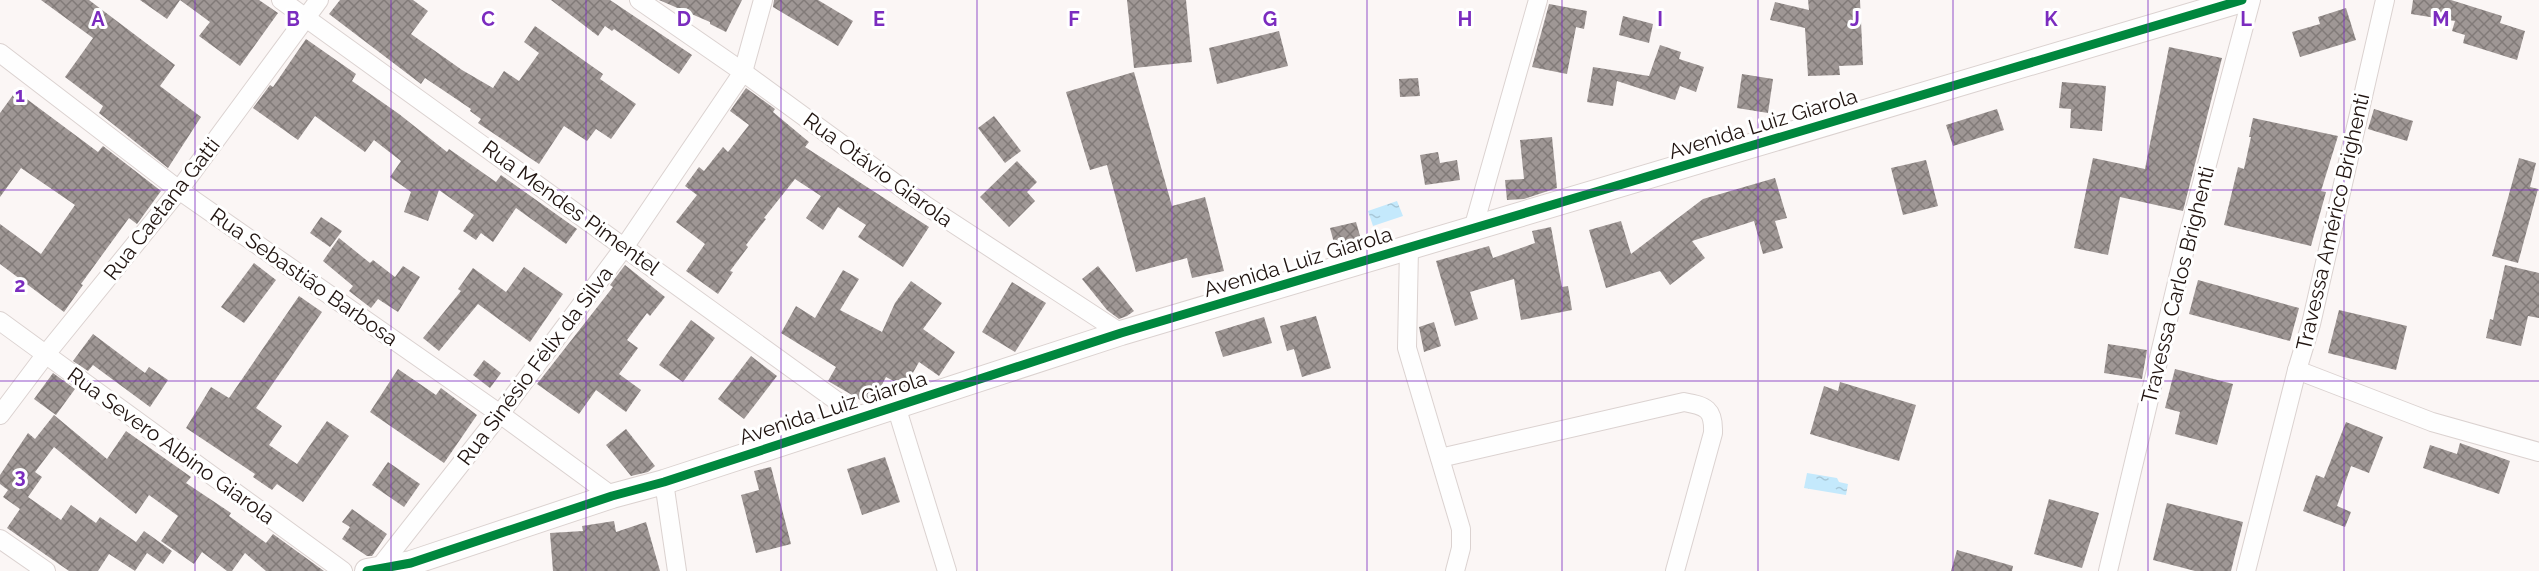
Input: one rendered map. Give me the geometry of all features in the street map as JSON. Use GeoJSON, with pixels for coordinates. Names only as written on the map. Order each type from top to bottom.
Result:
{"type":"FeatureCollection","features":[{"type":"Feature","properties":{"kind":"street","name":"Rua Mendes Pimentel"},"geometry":{"type":"LineString","coordinates":[[281,0],[860,417]]}},
{"type":"Feature","properties":{"kind":"street","name":"Rua Caetana Gatti"},"geometry":{"type":"LineString","coordinates":[[0,415],[46,354],[179,190],[319,0]]}},
{"type":"Feature","properties":{"kind":"street","name":"Rua Otávio Giarola"},"geometry":{"type":"LineString","coordinates":[[639,0],[743,72],[925,205],[1121,333]]}},
{"type":"Feature","properties":{"kind":"street","name":"Rua Sinésio Félix da Silva"},"geometry":{"type":"LineString","coordinates":[[373,570],[500,414],[625,246],[743,72],[763,0]]}},
{"type":"Feature","properties":{"kind":"street"},"geometry":{"type":"LineString","coordinates":[[1473,229],[1538,0]]}},
{"type":"Feature","properties":{"kind":"street","name":"Avenida Luiz Giarola"},"geometry":{"type":"LineString","coordinates":[[373,570],[410,567],[612,495],[664,482],[1121,333],[2242,0]]}},
{"type":"Feature","properties":{"kind":"street","name":"Travessa Carlos Brighenti"},"geometry":{"type":"LineString","coordinates":[[2108,571],[2189,232],[2251,0]]}},
{"type":"Feature","properties":{"kind":"street","name":"Travessa Américo Brighenti"},"geometry":{"type":"LineString","coordinates":[[2385,0],[2311,324],[2297,370],[2432,422],[2539,452]]}},
{"type":"Feature","properties":{"kind":"street","name":"Rua Sebastião Barbosa"},"geometry":{"type":"LineString","coordinates":[[0,53],[179,190],[612,495]]}},
{"type":"Feature","properties":{"kind":"street"},"geometry":{"type":"LineString","coordinates":[[1408,248],[1407,348],[1461,529],[1461,548],[1455,571]]}},
{"type":"Feature","properties":{"kind":"street","name":"Rua Severo Albino Giarola"},"geometry":{"type":"LineString","coordinates":[[0,321],[343,571]]}},
{"type":"Feature","properties":{"kind":"street"},"geometry":{"type":"LineString","coordinates":[[2246,571],[2297,370]]}},
{"type":"Feature","properties":{"kind":"street"},"geometry":{"type":"LineString","coordinates":[[1440,458],[1684,402],[1699,404],[1707,409],[1714,419],[1713,433],[1675,571]]}},
{"type":"Feature","properties":{"kind":"street"},"geometry":{"type":"LineString","coordinates":[[896,406],[947,571]]}},
{"type":"Feature","properties":{"kind":"street"},"geometry":{"type":"LineString","coordinates":[[664,482],[678,571]]}},
{"type":"Feature","properties":{"kind":"street"},"geometry":{"type":"LineString","coordinates":[[0,539],[46,571]]}},
{"type":"Feature","properties":{"kind":"water"},"geometry":{"type":"Polygon","coordinates":[[[1397,201],[1403,216],[1373,226],[1368,211],[1397,201]]]}},
{"type":"Feature","properties":{"kind":"water"},"geometry":{"type":"Polygon","coordinates":[[[1807,473],[1837,478],[1839,482],[1848,484],[1846,495],[1804,488],[1807,473]]]}},
{"type":"Feature","properties":{"kind":"building"},"geometry":{"type":"Polygon","coordinates":[[[41,0],[89,0],[175,65],[160,86],[201,117],[168,168],[99,113],[103,106],[65,77],[93,38],[41,0]]]}},
{"type":"Feature","properties":{"kind":"building"},"geometry":{"type":"Polygon","coordinates":[[[140,0],[180,0],[167,19],[140,0]]]}},
{"type":"Feature","properties":{"kind":"building"},"geometry":{"type":"Polygon","coordinates":[[[180,0],[259,0],[278,13],[240,66],[199,36],[210,22],[180,0]]]}},
{"type":"Feature","properties":{"kind":"building"},"geometry":{"type":"Polygon","coordinates":[[[340,0],[413,0],[428,11],[411,34],[462,70],[493,88],[504,71],[519,81],[539,53],[524,42],[535,26],[603,74],[600,79],[636,104],[611,139],[596,129],[587,141],[564,126],[539,164],[478,123],[481,119],[470,111],[471,109],[425,78],[421,84],[329,14],[340,0]]]}},
{"type":"Feature","properties":{"kind":"building"},"geometry":{"type":"Polygon","coordinates":[[[551,0],[610,0],[692,55],[679,74],[614,29],[612,31],[605,26],[598,36],[551,0]]]}},
{"type":"Feature","properties":{"kind":"building"},"geometry":{"type":"Polygon","coordinates":[[[659,0],[742,0],[726,32],[710,22],[659,0]]]}},
{"type":"Feature","properties":{"kind":"building"},"geometry":{"type":"Polygon","coordinates":[[[774,0],[818,0],[853,21],[838,46],[773,7],[774,0]]]}},
{"type":"Feature","properties":{"kind":"building"},"geometry":{"type":"Polygon","coordinates":[[[1127,0],[1186,0],[1192,62],[1134,68],[1127,0]]]}},
{"type":"Feature","properties":{"kind":"building"},"geometry":{"type":"Polygon","coordinates":[[[1808,0],[1860,0],[1863,65],[1839,66],[1840,75],[1808,76],[1805,28],[1770,20],[1775,2],[1809,10],[1808,0]]]}},
{"type":"Feature","properties":{"kind":"building"},"geometry":{"type":"Polygon","coordinates":[[[2413,0],[2451,0],[2502,16],[2500,23],[2525,31],[2517,60],[2463,43],[2465,35],[2452,31],[2455,21],[2411,14],[2413,0]]]}},
{"type":"Feature","properties":{"kind":"building"},"geometry":{"type":"Polygon","coordinates":[[[1549,4],[1587,11],[1584,29],[1576,27],[1567,74],[1532,67],[1549,4]]]}},
{"type":"Feature","properties":{"kind":"building"},"geometry":{"type":"Polygon","coordinates":[[[2346,8],[2356,40],[2300,57],[2292,32],[2320,24],[2318,17],[2346,8]]]}},
{"type":"Feature","properties":{"kind":"building"},"geometry":{"type":"Polygon","coordinates":[[[1623,16],[1653,24],[1649,43],[1619,35],[1623,16]]]}},
{"type":"Feature","properties":{"kind":"building"},"geometry":{"type":"Polygon","coordinates":[[[1279,31],[1288,66],[1217,84],[1209,48],[1279,31]]]}},
{"type":"Feature","properties":{"kind":"building"},"geometry":{"type":"Polygon","coordinates":[[[306,39],[356,74],[352,81],[447,152],[449,149],[496,182],[501,175],[577,229],[566,244],[516,208],[493,242],[481,233],[476,240],[463,231],[474,215],[439,190],[428,221],[404,212],[411,192],[390,177],[401,161],[374,140],[365,152],[315,116],[298,140],[253,108],[270,85],[273,87],[306,39]]]}},
{"type":"Feature","properties":{"kind":"building"},"geometry":{"type":"Polygon","coordinates":[[[1660,45],[1681,52],[1679,59],[1704,67],[1696,92],[1680,86],[1675,100],[1617,81],[1613,106],[1587,102],[1593,67],[1649,76],[1660,45]]]}},
{"type":"Feature","properties":{"kind":"building"},"geometry":{"type":"Polygon","coordinates":[[[2169,47],[2222,58],[2183,211],[2120,197],[2108,255],[2074,248],[2093,158],[2145,169],[2169,47]]]}},
{"type":"Feature","properties":{"kind":"building"},"geometry":{"type":"Polygon","coordinates":[[[1134,72],[1172,206],[1205,197],[1224,271],[1192,278],[1187,258],[1136,272],[1107,165],[1090,170],[1066,92],[1134,72]]]}},
{"type":"Feature","properties":{"kind":"building"},"geometry":{"type":"Polygon","coordinates":[[[1742,74],[1773,79],[1768,113],[1737,108],[1742,74]]]}},
{"type":"Feature","properties":{"kind":"building"},"geometry":{"type":"Polygon","coordinates":[[[1418,78],[1420,96],[1400,97],[1399,79],[1418,78]]]}},
{"type":"Feature","properties":{"kind":"building"},"geometry":{"type":"Polygon","coordinates":[[[2062,82],[2106,86],[2102,131],[2070,128],[2071,109],[2059,108],[2062,82]]]}},
{"type":"Feature","properties":{"kind":"building"},"geometry":{"type":"Polygon","coordinates":[[[746,88],[775,109],[773,112],[809,142],[805,147],[929,227],[903,267],[858,237],[866,225],[838,207],[823,230],[806,218],[821,196],[795,179],[764,218],[766,219],[746,245],[748,247],[730,271],[733,272],[718,294],[686,271],[705,244],[676,222],[697,195],[685,186],[699,167],[704,171],[723,147],[728,152],[749,125],[730,111],[746,88]]]}},
{"type":"Feature","properties":{"kind":"building"},"geometry":{"type":"Polygon","coordinates":[[[16,91],[98,152],[103,146],[161,191],[137,224],[129,218],[81,284],[83,285],[64,312],[0,264],[0,224],[41,254],[75,205],[21,168],[0,197],[0,113],[16,91]]]}},
{"type":"Feature","properties":{"kind":"building"},"geometry":{"type":"Polygon","coordinates":[[[1997,109],[2004,130],[1953,146],[1946,125],[1997,109]]]}},
{"type":"Feature","properties":{"kind":"building"},"geometry":{"type":"Polygon","coordinates":[[[2374,109],[2413,121],[2407,141],[2368,129],[2374,109]]]}},
{"type":"Feature","properties":{"kind":"building"},"geometry":{"type":"Polygon","coordinates":[[[994,116],[1021,151],[1005,163],[978,128],[994,116]]]}},
{"type":"Feature","properties":{"kind":"building"},"geometry":{"type":"Polygon","coordinates":[[[2253,118],[2338,136],[2321,191],[2326,192],[2311,246],[2224,225],[2238,167],[2244,169],[2253,118]]]}},
{"type":"Feature","properties":{"kind":"building"},"geometry":{"type":"Polygon","coordinates":[[[1552,137],[1557,188],[1524,199],[1507,200],[1505,180],[1524,179],[1520,140],[1552,137]]]}},
{"type":"Feature","properties":{"kind":"building"},"geometry":{"type":"Polygon","coordinates":[[[1438,152],[1440,163],[1457,160],[1460,180],[1425,185],[1420,155],[1438,152]]]}},
{"type":"Feature","properties":{"kind":"building"},"geometry":{"type":"Polygon","coordinates":[[[2519,158],[2536,163],[2530,187],[2538,189],[2518,263],[2492,256],[2519,158]]]}},
{"type":"Feature","properties":{"kind":"building"},"geometry":{"type":"Polygon","coordinates":[[[1926,160],[1938,206],[1903,215],[1891,168],[1926,160]]]}},
{"type":"Feature","properties":{"kind":"building"},"geometry":{"type":"Polygon","coordinates":[[[1017,161],[1037,182],[1027,192],[1035,201],[1009,227],[980,197],[1017,161]]]}},
{"type":"Feature","properties":{"kind":"building"},"geometry":{"type":"Polygon","coordinates":[[[1775,178],[1787,218],[1775,221],[1783,248],[1763,254],[1754,221],[1692,241],[1705,258],[1670,285],[1660,271],[1606,288],[1589,230],[1621,221],[1631,254],[1703,199],[1775,178]]]}},
{"type":"Feature","properties":{"kind":"building"},"geometry":{"type":"Polygon","coordinates":[[[321,217],[342,231],[330,247],[310,233],[321,217]]]}},
{"type":"Feature","properties":{"kind":"building"},"geometry":{"type":"Polygon","coordinates":[[[1356,222],[1363,246],[1337,254],[1330,228],[1356,222]]]}},
{"type":"Feature","properties":{"kind":"building"},"geometry":{"type":"Polygon","coordinates":[[[1551,227],[1562,287],[1568,286],[1572,310],[1521,320],[1514,279],[1470,292],[1478,319],[1455,326],[1436,261],[1489,246],[1493,258],[1535,243],[1532,231],[1551,227]]]}},
{"type":"Feature","properties":{"kind":"building"},"geometry":{"type":"Polygon","coordinates":[[[339,238],[370,263],[373,260],[395,277],[403,266],[420,277],[398,312],[378,299],[371,308],[349,291],[353,286],[323,261],[339,238]]]}},
{"type":"Feature","properties":{"kind":"building"},"geometry":{"type":"Polygon","coordinates":[[[254,263],[276,280],[244,323],[221,307],[254,263]]]}},
{"type":"Feature","properties":{"kind":"building"},"geometry":{"type":"Polygon","coordinates":[[[625,265],[665,297],[650,316],[647,313],[627,340],[638,348],[619,374],[641,390],[626,412],[596,390],[579,414],[537,384],[613,287],[610,285],[625,265]]]}},
{"type":"Feature","properties":{"kind":"building"},"geometry":{"type":"Polygon","coordinates":[[[2505,265],[2539,273],[2539,318],[2528,316],[2521,346],[2486,338],[2490,319],[2493,320],[2505,265]]]}},
{"type":"Feature","properties":{"kind":"building"},"geometry":{"type":"Polygon","coordinates":[[[1098,266],[1134,311],[1127,316],[1119,319],[1107,310],[1082,279],[1098,266]]]}},
{"type":"Feature","properties":{"kind":"building"},"geometry":{"type":"Polygon","coordinates":[[[524,267],[563,294],[530,342],[478,304],[439,351],[423,338],[461,291],[458,289],[473,268],[506,292],[524,267]]]}},
{"type":"Feature","properties":{"kind":"building"},"geometry":{"type":"Polygon","coordinates":[[[843,270],[859,279],[840,310],[882,332],[895,303],[911,281],[942,303],[923,329],[955,352],[939,376],[919,362],[905,387],[886,377],[875,398],[864,402],[828,381],[836,367],[781,333],[796,306],[815,318],[843,270]]]}},
{"type":"Feature","properties":{"kind":"building"},"geometry":{"type":"Polygon","coordinates":[[[2198,280],[2299,308],[2290,341],[2189,314],[2198,280]]]}},
{"type":"Feature","properties":{"kind":"building"},"geometry":{"type":"Polygon","coordinates":[[[1012,282],[1046,303],[1015,352],[982,332],[1012,282]]]}},
{"type":"Feature","properties":{"kind":"building"},"geometry":{"type":"Polygon","coordinates":[[[299,296],[322,312],[256,408],[282,426],[269,445],[297,464],[327,421],[349,436],[303,502],[277,484],[272,490],[253,477],[255,474],[186,428],[211,387],[229,398],[299,296]]]}},
{"type":"Feature","properties":{"kind":"building"},"geometry":{"type":"Polygon","coordinates":[[[2339,310],[2407,326],[2396,370],[2328,353],[2339,310]]]}},
{"type":"Feature","properties":{"kind":"building"},"geometry":{"type":"Polygon","coordinates":[[[1316,316],[1331,368],[1302,377],[1294,349],[1287,351],[1280,326],[1316,316]]]}},
{"type":"Feature","properties":{"kind":"building"},"geometry":{"type":"Polygon","coordinates":[[[1264,317],[1272,343],[1223,357],[1215,332],[1264,317]]]}},
{"type":"Feature","properties":{"kind":"building"},"geometry":{"type":"Polygon","coordinates":[[[691,320],[715,338],[683,382],[659,365],[691,320]]]}},
{"type":"Feature","properties":{"kind":"building"},"geometry":{"type":"Polygon","coordinates":[[[1434,322],[1441,346],[1424,352],[1419,327],[1434,322]]]}},
{"type":"Feature","properties":{"kind":"building"},"geometry":{"type":"Polygon","coordinates":[[[93,334],[145,373],[149,367],[168,380],[150,407],[93,365],[88,371],[73,361],[93,334]]]}},
{"type":"Feature","properties":{"kind":"building"},"geometry":{"type":"Polygon","coordinates":[[[2108,344],[2147,350],[2142,379],[2104,373],[2108,344]]]}},
{"type":"Feature","properties":{"kind":"building"},"geometry":{"type":"Polygon","coordinates":[[[751,356],[777,376],[744,419],[718,399],[751,356]]]}},
{"type":"Feature","properties":{"kind":"building"},"geometry":{"type":"Polygon","coordinates":[[[484,360],[501,373],[490,388],[473,375],[484,360]]]}},
{"type":"Feature","properties":{"kind":"building"},"geometry":{"type":"Polygon","coordinates":[[[398,369],[436,395],[441,388],[477,415],[444,463],[370,412],[398,369]]]}},
{"type":"Feature","properties":{"kind":"building"},"geometry":{"type":"Polygon","coordinates":[[[2175,369],[2233,384],[2217,445],[2175,434],[2180,412],[2165,408],[2175,369]]]}},
{"type":"Feature","properties":{"kind":"building"},"geometry":{"type":"Polygon","coordinates":[[[53,373],[75,389],[56,415],[34,399],[53,373]]]}},
{"type":"Feature","properties":{"kind":"building"},"geometry":{"type":"Polygon","coordinates":[[[1840,382],[1916,405],[1899,461],[1810,434],[1824,386],[1838,391],[1840,382]]]}},
{"type":"Feature","properties":{"kind":"building"},"geometry":{"type":"Polygon","coordinates":[[[54,415],[107,459],[126,431],[191,477],[186,483],[231,513],[229,516],[266,543],[273,534],[324,571],[266,571],[245,553],[232,571],[227,571],[202,552],[194,564],[161,541],[178,516],[149,495],[136,514],[54,447],[35,472],[42,477],[28,497],[61,520],[71,505],[96,523],[100,517],[136,542],[144,531],[172,551],[163,564],[147,553],[135,571],[109,554],[98,571],[69,571],[7,528],[20,509],[3,497],[8,490],[0,484],[0,475],[28,433],[35,439],[54,415]]]}},
{"type":"Feature","properties":{"kind":"building"},"geometry":{"type":"Polygon","coordinates":[[[2346,422],[2383,437],[2369,473],[2351,466],[2337,506],[2351,512],[2345,527],[2303,511],[2316,475],[2324,478],[2346,422]]]}},
{"type":"Feature","properties":{"kind":"building"},"geometry":{"type":"Polygon","coordinates":[[[626,429],[655,466],[648,472],[631,476],[606,445],[626,429]]]}},
{"type":"Feature","properties":{"kind":"building"},"geometry":{"type":"Polygon","coordinates":[[[2460,443],[2510,461],[2499,494],[2423,468],[2430,445],[2457,454],[2460,443]]]}},
{"type":"Feature","properties":{"kind":"building"},"geometry":{"type":"Polygon","coordinates":[[[885,457],[900,502],[862,515],[847,469],[885,457]]]}},
{"type":"Feature","properties":{"kind":"building"},"geometry":{"type":"Polygon","coordinates":[[[388,462],[420,484],[404,507],[372,485],[388,462]]]}},
{"type":"Feature","properties":{"kind":"building"},"geometry":{"type":"Polygon","coordinates":[[[771,467],[791,544],[756,553],[741,495],[759,490],[754,471],[771,467]]]}},
{"type":"Feature","properties":{"kind":"building"},"geometry":{"type":"Polygon","coordinates":[[[2049,499],[2099,513],[2082,568],[2034,554],[2049,499]]]}},
{"type":"Feature","properties":{"kind":"building"},"geometry":{"type":"Polygon","coordinates":[[[2167,503],[2243,522],[2231,571],[2195,571],[2153,560],[2167,503]]]}},
{"type":"Feature","properties":{"kind":"building"},"geometry":{"type":"Polygon","coordinates":[[[352,509],[387,534],[372,556],[367,556],[342,539],[350,527],[342,522],[352,509]]]}},
{"type":"Feature","properties":{"kind":"building"},"geometry":{"type":"Polygon","coordinates":[[[614,521],[616,532],[646,522],[660,571],[553,571],[550,533],[583,531],[582,526],[614,521]]]}},
{"type":"Feature","properties":{"kind":"building"},"geometry":{"type":"Polygon","coordinates":[[[1957,550],[2013,566],[2012,571],[1951,571],[1957,550]]]}},
{"type":"Feature","properties":{"kind":"cycle path"},"geometry":{"type":"LineString","coordinates":[[367,571],[411,563],[1121,333],[2242,0]]}}]}
